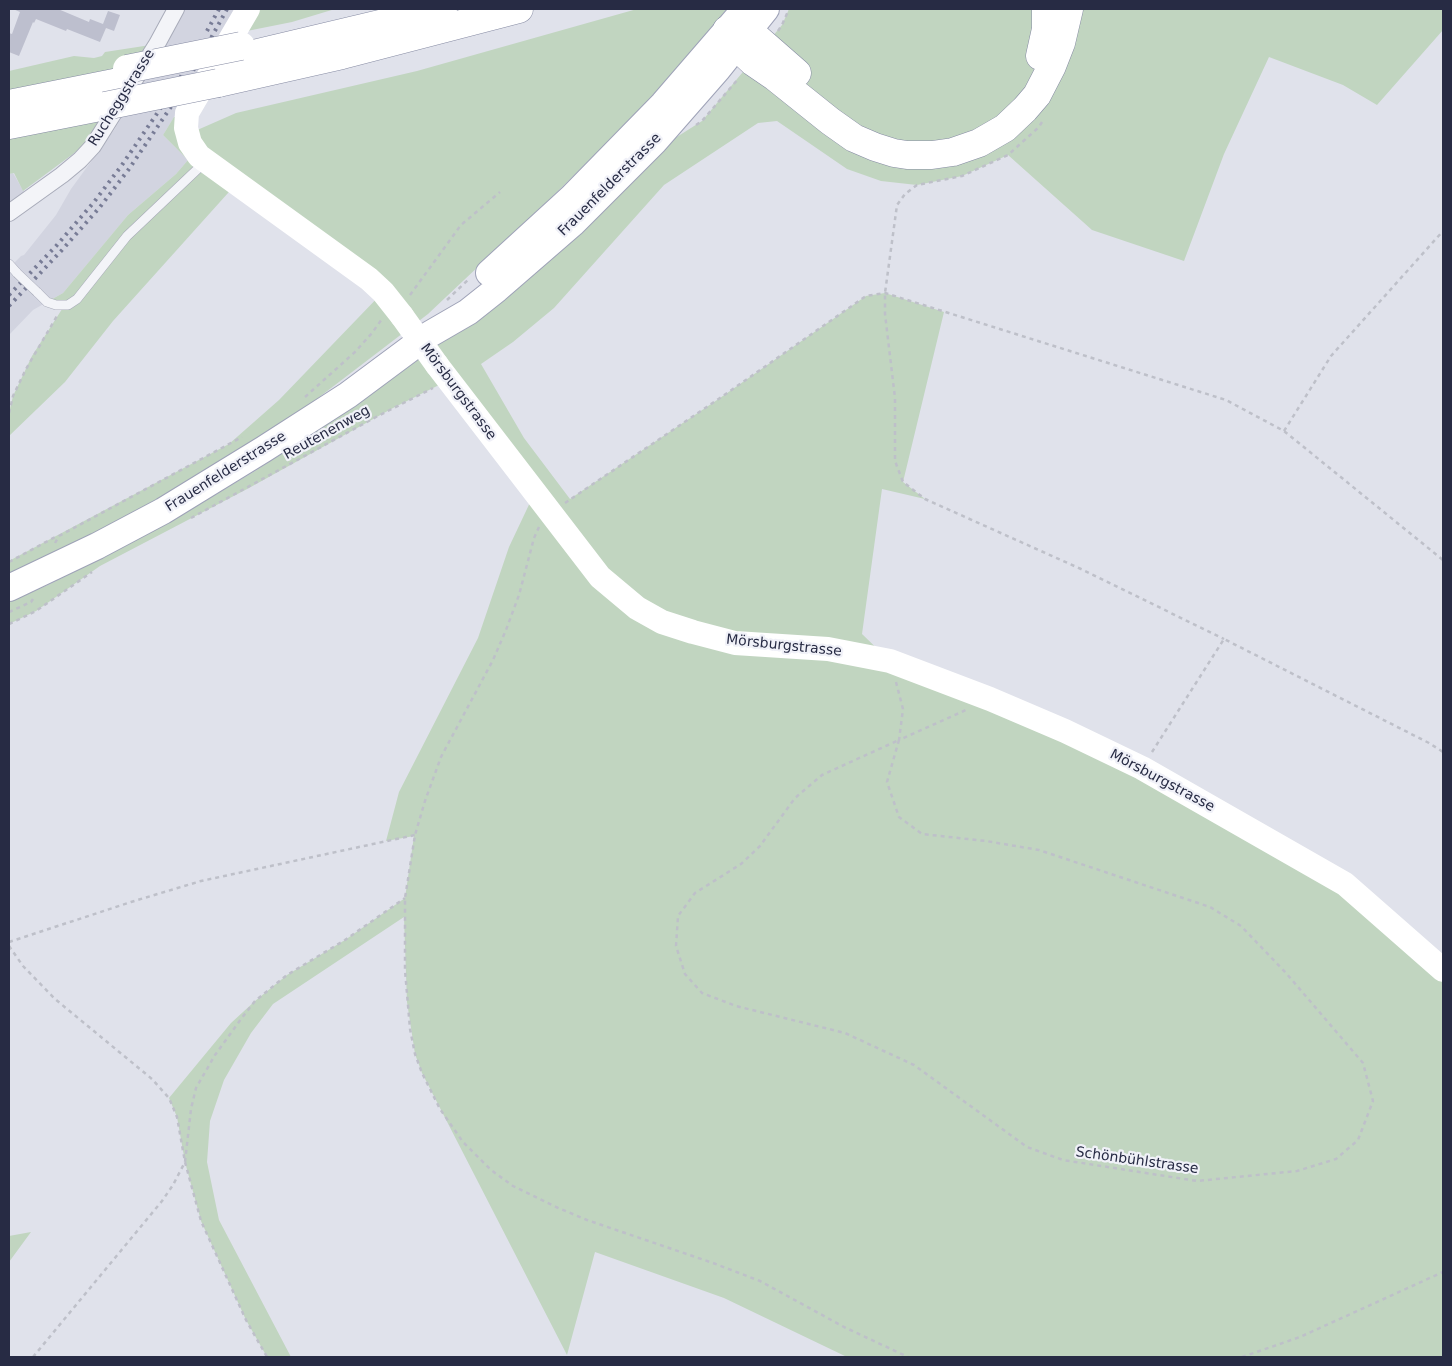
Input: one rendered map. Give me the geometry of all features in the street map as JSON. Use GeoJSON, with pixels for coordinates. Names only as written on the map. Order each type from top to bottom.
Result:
{"type":"FeatureCollection","features":[{"type":"Feature","properties":{"kind":"highway"},"geometry":{"type":"LineString","coordinates":[[237,52],[362,9]]}},
{"type":"Feature","properties":{"kind":"highway"},"geometry":{"type":"LineString","coordinates":[[9,104],[80,90],[123,76],[443,9]]}},
{"type":"Feature","properties":{"kind":"highway"},"geometry":{"type":"LineString","coordinates":[[9,125],[218,83],[342,55],[519,9]]}},
{"type":"Feature","properties":{"kind":"highway"},"geometry":{"type":"LineString","coordinates":[[739,29],[858,123],[894,138],[927,141],[956,136],[980,127],[998,115],[1011,103],[1030,79],[1040,56],[1046,29],[1046,9]]}},
{"type":"Feature","properties":{"kind":"highway"},"geometry":{"type":"LineString","coordinates":[[739,29],[753,62],[854,138],[875,147],[894,152],[938,155],[979,144],[1005,128],[1025,110],[1037,95],[1052,66],[1061,43],[1069,9]]}},
{"type":"Feature","properties":{"kind":"main road","name":"Frauenfelderstrasse"},"geometry":{"type":"LineString","coordinates":[[9,588],[97,546],[162,511],[348,395],[430,334],[458,301],[586,182],[739,29],[766,9]]}},
{"type":"Feature","properties":{"kind":"street","name":"Rucheggstrasse"},"geometry":{"type":"LineString","coordinates":[[9,213],[68,170],[97,141],[176,9]]}},
{"type":"Feature","properties":{"kind":"street","name":"Mörsburgstrasse"},"geometry":{"type":"LineString","coordinates":[[248,9],[187,113],[186,128],[194,150],[206,161],[361,272],[383,292],[394,315],[443,373],[600,577],[637,608],[662,622],[735,644],[828,649],[890,661],[1065,731],[1142,768],[1344,884],[1443,970]]}},
{"type":"Feature","properties":{"kind":"lane"},"geometry":{"type":"LineString","coordinates":[[9,264],[50,304],[64,306],[74,302],[82,295],[127,236],[206,161]]}},
{"type":"Feature","properties":{"kind":"path"},"geometry":{"type":"LineString","coordinates":[[303,399],[355,352],[372,333],[394,315],[461,225],[500,192]]}},
{"type":"Feature","properties":{"kind":"path"},"geometry":{"type":"LineString","coordinates":[[1284,431],[1331,356],[1443,231]]}},
{"type":"Feature","properties":{"kind":"path"},"geometry":{"type":"LineString","coordinates":[[885,293],[885,314],[895,398],[895,461],[903,482],[926,499],[1080,569],[1429,743],[1443,752]]}},
{"type":"Feature","properties":{"kind":"path"},"geometry":{"type":"LineString","coordinates":[[908,1357],[844,1327],[760,1281],[587,1220],[556,1207],[504,1180],[484,1164],[463,1142],[443,1114],[424,1079],[415,1054],[405,987],[405,898],[415,835],[424,801],[441,757],[500,645],[539,527],[550,512],[720,398],[866,296],[885,293],[1226,400],[1284,431],[1443,560]]}},
{"type":"Feature","properties":{"kind":"path"},"geometry":{"type":"LineString","coordinates":[[9,413],[13,396],[26,368],[64,306]]}},
{"type":"Feature","properties":{"kind":"path","name":"Reutenenweg"},"geometry":{"type":"LineString","coordinates":[[184,522],[376,417],[443,373]]}},
{"type":"Feature","properties":{"kind":"path"},"geometry":{"type":"LineString","coordinates":[[9,562],[59,536]]}},
{"type":"Feature","properties":{"kind":"path"},"geometry":{"type":"LineString","coordinates":[[9,624],[36,611],[94,570]]}},
{"type":"Feature","properties":{"kind":"path"},"geometry":{"type":"LineString","coordinates":[[1142,768],[1224,640]]}},
{"type":"Feature","properties":{"kind":"path","name":"Schönbühlstrasse"},"geometry":{"type":"LineString","coordinates":[[890,661],[904,709],[899,740],[887,782],[899,817],[922,834],[986,841],[1039,850],[1210,907],[1241,926],[1286,974],[1363,1063],[1373,1101],[1358,1140],[1336,1159],[1297,1171],[1197,1181],[1063,1160],[1027,1147],[914,1065],[845,1033],[736,1006],[702,993],[684,974],[676,946],[678,916],[695,893],[741,864],[760,846],[795,798],[822,775],[899,740],[990,700]]}},
{"type":"Feature","properties":{"kind":"path"},"geometry":{"type":"LineString","coordinates":[[267,1357],[246,1320],[201,1221],[185,1162],[174,1107],[163,1089],[54,999],[10,951],[9,944],[122,904],[202,881],[415,835]]}},
{"type":"Feature","properties":{"kind":"path"},"geometry":{"type":"LineString","coordinates":[[33,1357],[162,1202],[173,1185],[185,1162],[191,1109],[196,1088],[219,1048],[255,1001],[287,975],[346,940],[405,898]]}},
{"type":"Feature","properties":{"kind":"path"},"geometry":{"type":"LineString","coordinates":[[1242,1357],[1300,1337],[1443,1272]]}},
{"type":"Feature","properties":{"kind":"shaded area"},"geometry":{"type":"Polygon","coordinates":[[[184,9],[241,9],[163,135],[188,160],[176,174],[128,215],[63,293],[33,310],[9,335],[9,268],[24,255],[56,215],[71,189],[114,130],[163,49],[184,9]]]}},
{"type":"Feature","properties":{"kind":"shaded area"},"geometry":{"type":"Polygon","coordinates":[[[13,173],[28,199],[9,213],[9,174],[13,173]]]}},
{"type":"Feature","properties":{"kind":"green space"},"geometry":{"type":"Polygon","coordinates":[[[256,9],[335,9],[292,22],[242,32],[256,9]]]}},
{"type":"Feature","properties":{"kind":"green space"},"geometry":{"type":"Polygon","coordinates":[[[637,9],[727,9],[662,86],[619,131],[428,314],[284,424],[186,488],[9,577],[9,561],[229,444],[279,400],[383,292],[237,183],[113,321],[65,382],[9,436],[9,413],[13,396],[32,356],[64,306],[47,302],[63,293],[128,215],[176,174],[188,160],[163,135],[174,117],[197,112],[195,131],[236,113],[417,71],[637,9]]]}},
{"type":"Feature","properties":{"kind":"green space"},"geometry":{"type":"Polygon","coordinates":[[[789,9],[1443,9],[1443,30],[1377,105],[1343,85],[1269,57],[1224,154],[1184,261],[1092,230],[1008,155],[962,176],[917,185],[881,181],[847,169],[777,121],[758,123],[664,185],[554,308],[513,342],[481,364],[524,438],[570,499],[720,398],[866,296],[885,293],[944,312],[903,482],[925,499],[882,489],[862,634],[890,661],[990,699],[1345,884],[1443,970],[1443,1357],[847,1357],[724,1298],[595,1252],[567,1355],[422,1073],[415,1054],[407,1002],[404,917],[273,1004],[251,1033],[224,1080],[210,1121],[207,1162],[219,1220],[291,1357],[267,1357],[246,1320],[201,1221],[185,1162],[177,1117],[169,1098],[231,1023],[255,1001],[287,975],[345,940],[405,898],[414,836],[386,841],[399,792],[478,638],[509,547],[535,492],[449,380],[393,408],[249,488],[100,566],[36,611],[9,624],[9,602],[50,584],[180,516],[255,471],[338,417],[457,330],[661,147],[702,121],[782,25],[789,9]]]}},
{"type":"Feature","properties":{"kind":"green space"},"geometry":{"type":"Polygon","coordinates":[[[157,44],[104,131],[23,191],[14,173],[9,174],[9,71],[74,56],[94,58],[102,56],[105,52],[157,44]]]}},
{"type":"Feature","properties":{"kind":"green space"},"geometry":{"type":"Polygon","coordinates":[[[31,1232],[9,1262],[9,1236],[31,1232]]]}},
{"type":"Feature","properties":{"kind":"building"},"geometry":{"type":"Polygon","coordinates":[[[13,9],[58,9],[89,22],[90,19],[103,24],[108,11],[120,15],[114,31],[106,28],[100,42],[36,19],[19,56],[9,52],[9,33],[12,34],[20,12],[13,9]]]}},
{"type":"Feature","properties":{"kind":"railway"},"geometry":{"type":"LineString","coordinates":[[207,31],[219,9]]}},
{"type":"Feature","properties":{"kind":"railway"},"geometry":{"type":"LineString","coordinates":[[9,306],[100,207],[129,169],[183,89],[227,9]]}},
{"type":"Feature","properties":{"kind":"railway"},"geometry":{"type":"LineString","coordinates":[[9,295],[57,245],[94,202],[122,165],[175,87],[197,48]]}}]}
